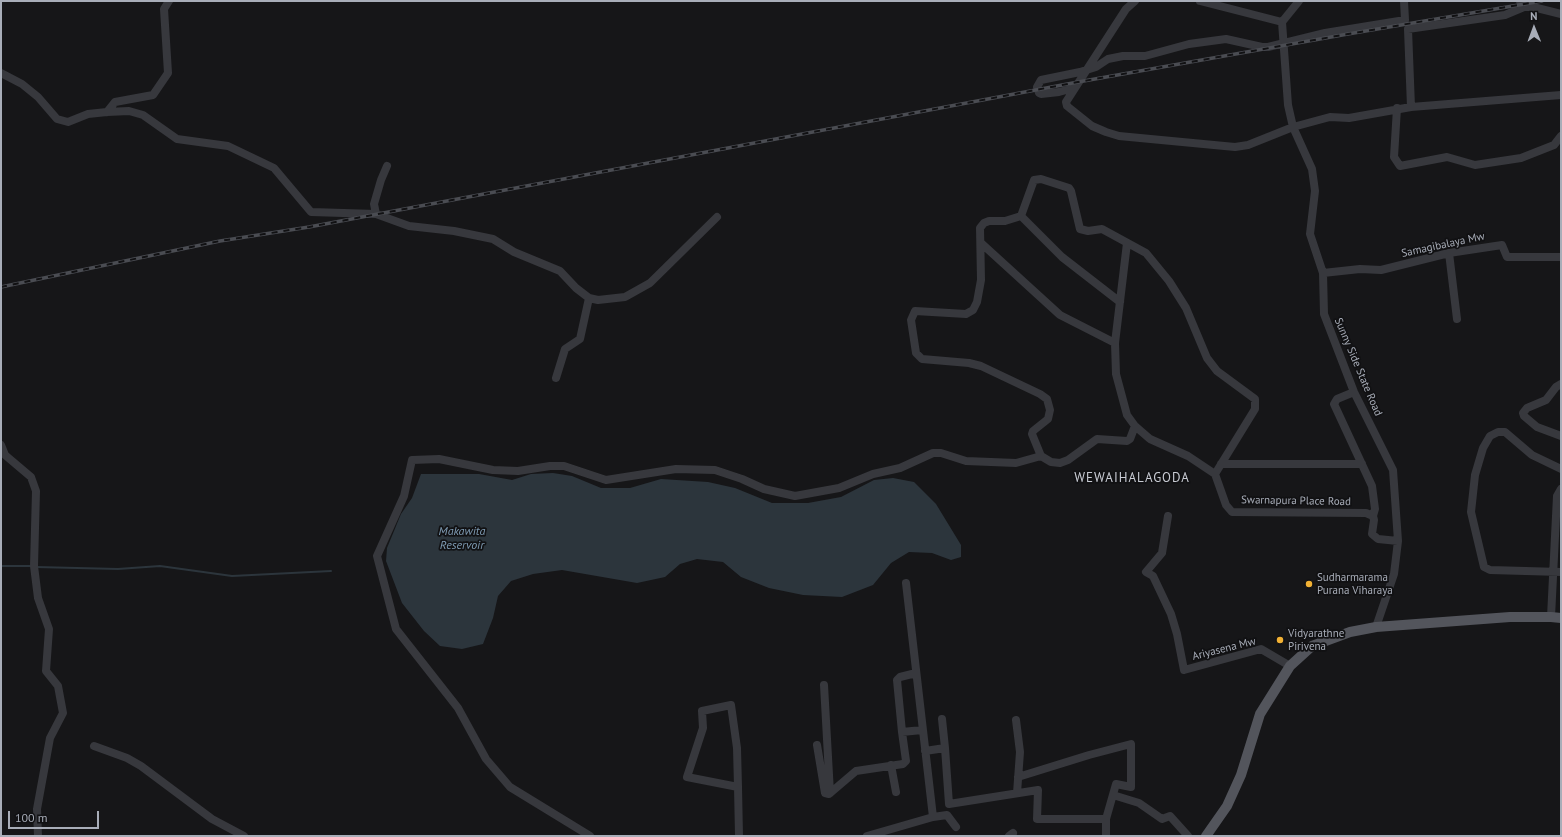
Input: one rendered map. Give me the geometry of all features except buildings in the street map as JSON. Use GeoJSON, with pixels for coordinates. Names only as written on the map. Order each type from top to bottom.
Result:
{"type":"FeatureCollection","features":[{"type":"Feature","properties":{"kind":"main road"},"geometry":{"type":"LineString","coordinates":[[1206,836],[1227,806],[1241,775],[1260,714],[1290,666],[1312,646],[1350,632],[1376,627],[1510,617],[1556,618]]}},
{"type":"Feature","properties":{"kind":"street"},"geometry":{"type":"LineString","coordinates":[[107,112],[115,102],[153,95],[168,73],[164,9],[169,1]]}},
{"type":"Feature","properties":{"kind":"street"},"geometry":{"type":"LineString","coordinates":[[1135,1],[1126,9],[1066,102],[1067,106],[1092,126],[1119,136],[1235,147],[1248,145],[1293,127],[1330,117],[1349,118],[1397,108],[1561,95]]}},
{"type":"Feature","properties":{"kind":"street"},"geometry":{"type":"LineString","coordinates":[[1200,1],[1282,22],[1299,1]]}},
{"type":"Feature","properties":{"kind":"street"},"geometry":{"type":"LineString","coordinates":[[1074,88],[1059,92],[1041,94],[1039,93],[1037,87],[1044,79],[1086,71],[1096,68],[1108,59],[1123,56],[1145,56],[1204,42],[1234,40],[1262,47],[1325,33],[1405,20],[1404,1]]}},
{"type":"Feature","properties":{"kind":"street"},"geometry":{"type":"LineString","coordinates":[[1411,107],[1408,29],[1505,15],[1522,3],[1561,14]]}},
{"type":"Feature","properties":{"kind":"street","name":"Sunny Side State Road"},"geometry":{"type":"LineString","coordinates":[[1282,22],[1288,105],[1293,127],[1312,169],[1315,191],[1310,234],[1323,273],[1324,314],[1354,392],[1394,470],[1398,541],[1394,574],[1376,627]]}},
{"type":"Feature","properties":{"kind":"street"},"geometry":{"type":"LineString","coordinates":[[1,73],[22,84],[57,119],[68,122],[88,114],[107,112],[129,111],[143,115],[178,139],[228,146],[274,168],[311,212],[376,214],[409,226],[454,231],[493,239],[514,252],[560,271],[576,288],[589,298],[598,300],[625,297],[637,292],[650,283],[717,217]]}},
{"type":"Feature","properties":{"kind":"street"},"geometry":{"type":"LineString","coordinates":[[1397,108],[1394,156],[1400,166],[1447,157],[1475,165],[1521,158],[1554,145],[1561,136]]}},
{"type":"Feature","properties":{"kind":"street"},"geometry":{"type":"LineString","coordinates":[[376,214],[374,204],[380,180],[387,166]]}},
{"type":"Feature","properties":{"kind":"street"},"geometry":{"type":"LineString","coordinates":[[1021,216],[1034,180],[1041,179],[1069,188],[1080,229],[1088,231],[1102,229],[1146,253],[1170,281],[1186,308],[1207,358],[1217,371],[1255,399],[1255,409],[1215,474],[1188,456],[1150,439],[1135,426],[1127,415],[1116,374],[1115,343],[1126,243]]}},
{"type":"Feature","properties":{"kind":"street"},"geometry":{"type":"LineString","coordinates":[[1021,216],[1005,221],[989,221],[984,223],[980,228],[981,280],[975,306],[966,314],[915,311],[911,320],[916,353],[922,359],[969,363],[981,366],[1040,394],[1047,399],[1050,410],[1048,420],[1033,431],[1032,434],[1041,456],[1051,462],[1060,463],[1068,460],[1098,439],[1127,441],[1130,439],[1135,426]]}},
{"type":"Feature","properties":{"kind":"street"},"geometry":{"type":"LineString","coordinates":[[1021,216],[1062,256],[1120,302]]}},
{"type":"Feature","properties":{"kind":"street"},"geometry":{"type":"LineString","coordinates":[[981,243],[1060,315],[1115,343]]}},
{"type":"Feature","properties":{"kind":"street","name":"Samagibalaya Mw"},"geometry":{"type":"LineString","coordinates":[[1323,273],[1360,269],[1381,270],[1449,253],[1502,245],[1507,257],[1561,256]]}},
{"type":"Feature","properties":{"kind":"street"},"geometry":{"type":"LineString","coordinates":[[1449,253],[1457,319]]}},
{"type":"Feature","properties":{"kind":"street"},"geometry":{"type":"LineString","coordinates":[[556,378],[565,349],[580,339],[589,298]]}},
{"type":"Feature","properties":{"kind":"street"},"geometry":{"type":"LineString","coordinates":[[1561,384],[1556,387],[1546,400],[1527,408],[1523,413],[1524,416],[1537,427],[1561,436]]}},
{"type":"Feature","properties":{"kind":"street"},"geometry":{"type":"LineString","coordinates":[[1354,392],[1337,399],[1334,404],[1372,486],[1375,509],[1372,534],[1378,539],[1398,541]]}},
{"type":"Feature","properties":{"kind":"street"},"geometry":{"type":"LineString","coordinates":[[1557,572],[1490,570],[1484,566],[1471,512],[1475,475],[1484,448],[1490,436],[1498,432],[1505,432],[1532,455],[1561,470]]}},
{"type":"Feature","properties":{"kind":"street"},"geometry":{"type":"LineString","coordinates":[[1,445],[5,455],[31,477],[36,491],[34,566],[38,598],[49,629],[46,670],[58,686],[63,713],[50,738],[37,809],[38,836]]}},
{"type":"Feature","properties":{"kind":"street"},"geometry":{"type":"LineString","coordinates":[[590,836],[510,787],[486,759],[458,708],[396,629],[377,556],[404,496],[412,460],[438,459],[493,470],[518,471],[550,466],[564,466],[606,480],[676,469],[715,470],[742,479],[764,489],[795,496],[839,488],[874,474],[900,468],[933,453],[941,453],[966,461],[1016,463],[1041,456]]}},
{"type":"Feature","properties":{"kind":"street"},"geometry":{"type":"LineString","coordinates":[[1221,464],[1362,464]]}},
{"type":"Feature","properties":{"kind":"street","name":"Swarnapura Place Road"},"geometry":{"type":"LineString","coordinates":[[1215,474],[1226,505],[1232,512],[1366,514],[1373,516]]}},
{"type":"Feature","properties":{"kind":"street"},"geometry":{"type":"LineString","coordinates":[[1556,618],[1556,496],[1561,489]]}},
{"type":"Feature","properties":{"kind":"street","name":"Ariyasena Mw"},"geometry":{"type":"LineString","coordinates":[[1168,516],[1162,553],[1146,572],[1153,576],[1171,614],[1177,634],[1184,670],[1261,649],[1290,666]]}},
{"type":"Feature","properties":{"kind":"street"},"geometry":{"type":"LineString","coordinates":[[906,583],[933,817]]}},
{"type":"Feature","properties":{"kind":"street"},"geometry":{"type":"LineString","coordinates":[[817,745],[825,793],[829,794],[856,771],[903,764],[906,760],[897,680],[900,677],[916,673]]}},
{"type":"Feature","properties":{"kind":"street"},"geometry":{"type":"LineString","coordinates":[[824,686],[830,792]]}},
{"type":"Feature","properties":{"kind":"street"},"geometry":{"type":"LineString","coordinates":[[738,787],[687,777],[703,728],[702,711],[732,705],[737,748],[738,787],[739,836]]}},
{"type":"Feature","properties":{"kind":"street"},"geometry":{"type":"LineString","coordinates":[[942,719],[949,804],[1038,790],[1037,819],[1106,819]]}},
{"type":"Feature","properties":{"kind":"street"},"geometry":{"type":"LineString","coordinates":[[1016,720],[1020,752],[1017,793]]}},
{"type":"Feature","properties":{"kind":"street"},"geometry":{"type":"LineString","coordinates":[[902,732],[922,730]]}},
{"type":"Feature","properties":{"kind":"street"},"geometry":{"type":"LineString","coordinates":[[1018,777],[1089,755],[1131,744],[1131,787],[1116,784],[1106,819],[1106,836]]}},
{"type":"Feature","properties":{"kind":"street"},"geometry":{"type":"LineString","coordinates":[[94,746],[127,758],[141,766],[212,819],[244,836]]}},
{"type":"Feature","properties":{"kind":"street"},"geometry":{"type":"LineString","coordinates":[[925,751],[945,748]]}},
{"type":"Feature","properties":{"kind":"street"},"geometry":{"type":"LineString","coordinates":[[891,765],[896,792]]}},
{"type":"Feature","properties":{"kind":"street"},"geometry":{"type":"LineString","coordinates":[[1113,795],[1139,802],[1162,819],[1170,816],[1188,836]]}},
{"type":"Feature","properties":{"kind":"street"},"geometry":{"type":"LineString","coordinates":[[867,836],[892,832],[933,817],[947,816],[956,827]]}},
{"type":"Feature","properties":{"kind":"water","name":"Makawita Reservoir"},"geometry":{"type":"Polygon","coordinates":[[[553,473],[572,476],[601,488],[630,488],[661,479],[708,482],[735,488],[772,503],[808,503],[841,497],[874,480],[893,478],[914,482],[936,504],[961,545],[961,557],[951,560],[932,553],[909,552],[891,563],[873,585],[842,597],[803,595],[769,588],[741,577],[723,562],[697,559],[680,564],[665,577],[637,583],[562,570],[533,574],[511,581],[498,596],[493,618],[483,644],[462,649],[440,646],[424,631],[402,603],[386,561],[387,548],[401,514],[412,498],[421,474],[479,474],[512,480],[531,474],[553,473]]]}},
{"type":"Feature","properties":{"kind":"waterway"},"geometry":{"type":"LineString","coordinates":[[1,566],[32,566]]}},
{"type":"Feature","properties":{"kind":"waterway"},"geometry":{"type":"LineString","coordinates":[[36,567],[118,569],[160,566],[232,576],[331,571]]}},
{"type":"Feature","properties":{"kind":"railway"},"geometry":{"type":"LineString","coordinates":[[1,287],[220,241],[309,227],[1078,82],[1542,1]]}},
{"type":"Feature","properties":{"kind":"place","name":"Sudharmarama Purana Viharaya"},"geometry":{"type":"Point","coordinates":[1309,584]}},
{"type":"Feature","properties":{"kind":"place","name":"Vidyarathne Pirivena"},"geometry":{"type":"Point","coordinates":[1280,640]}},
{"type":"Feature","properties":{"kind":"district","name":"WEWAIHALAGODA"},"geometry":{"type":"Point","coordinates":[1132,478]}}]}
